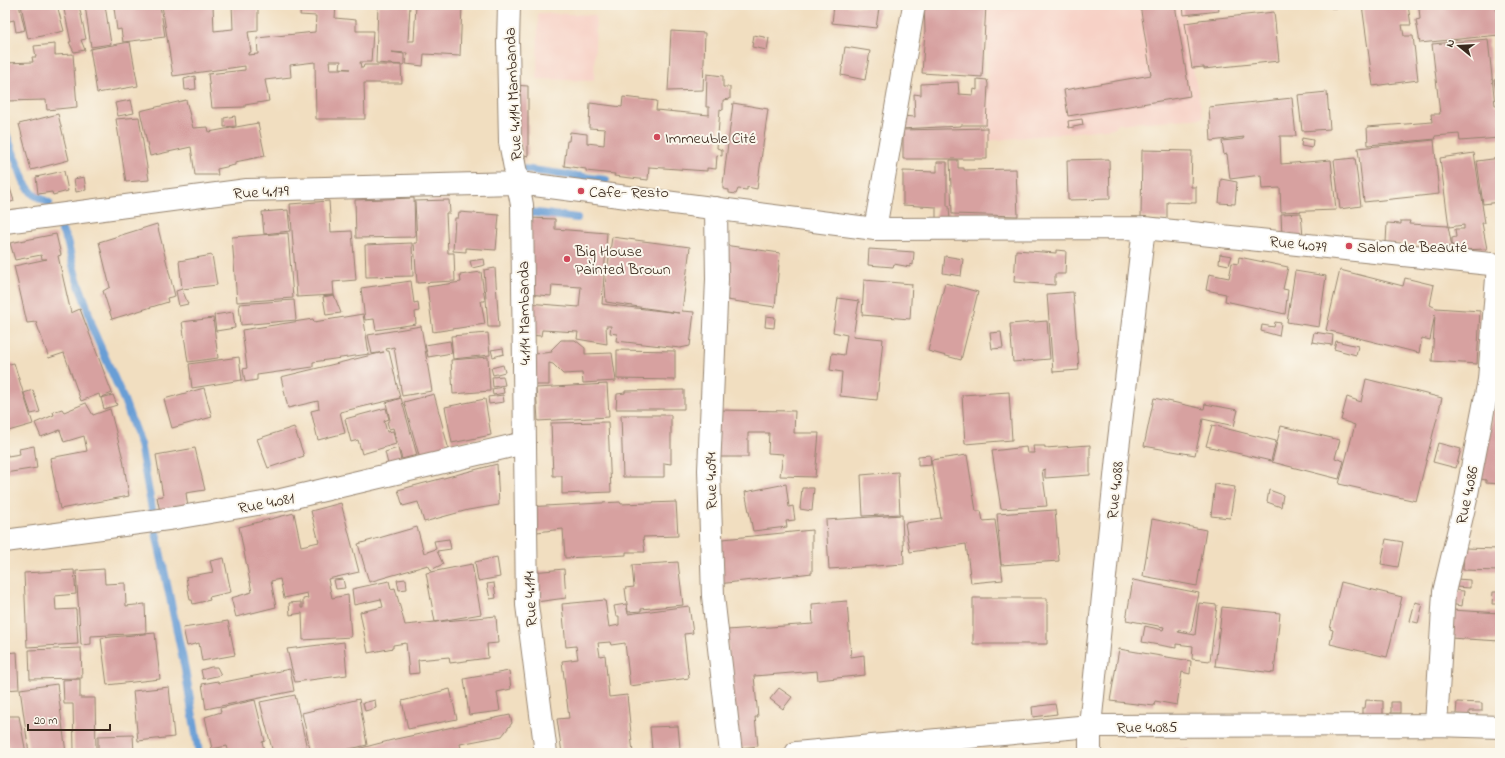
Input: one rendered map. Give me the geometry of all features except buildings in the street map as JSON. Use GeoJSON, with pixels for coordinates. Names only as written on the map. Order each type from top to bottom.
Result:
{"type":"FeatureCollection","features":[{"type":"Feature","properties":{"kind":"street","name":"Rue 4.114 Mambanda"},"geometry":{"type":"LineString","coordinates":[[509,5],[508,42],[510,142],[519,183]]}},
{"type":"Feature","properties":{"kind":"street"},"geometry":{"type":"LineString","coordinates":[[875,229],[914,5]]}},
{"type":"Feature","properties":{"kind":"street","name":"Rue 4.179"},"geometry":{"type":"LineString","coordinates":[[5,222],[247,190],[519,183],[875,229]]}},
{"type":"Feature","properties":{"kind":"street","name":"4.114 Mambanda"},"geometry":{"type":"LineString","coordinates":[[519,183],[522,205],[524,443]]}},
{"type":"Feature","properties":{"kind":"street","name":"Rue 4.094"},"geometry":{"type":"LineString","coordinates":[[716,208],[717,279],[709,470],[713,596],[731,753]]}},
{"type":"Feature","properties":{"kind":"street","name":"Rue 4.079"},"geometry":{"type":"LineString","coordinates":[[875,229],[1144,228],[1499,265]]}},
{"type":"Feature","properties":{"kind":"street","name":"Rue 4.088"},"geometry":{"type":"LineString","coordinates":[[1090,753],[1090,726],[1117,457],[1144,228]]}},
{"type":"Feature","properties":{"kind":"street","name":"Rue 4.086"},"geometry":{"type":"LineString","coordinates":[[1436,725],[1444,592],[1466,498],[1489,380],[1499,265]]}},
{"type":"Feature","properties":{"kind":"street","name":"Rue 4.081"},"geometry":{"type":"LineString","coordinates":[[5,541],[175,518],[281,500],[524,443]]}},
{"type":"Feature","properties":{"kind":"street","name":"Rue 4.114"},"geometry":{"type":"LineString","coordinates":[[524,443],[527,605],[546,753]]}},
{"type":"Feature","properties":{"kind":"street","name":"Rue 4.085"},"geometry":{"type":"LineString","coordinates":[[796,753],[1090,726],[1436,725],[1500,727]]}},
{"type":"Feature","properties":{"kind":"shaded area"},"geometry":{"type":"Polygon","coordinates":[[[986,5],[1183,5],[1192,68],[1203,118],[1115,124],[1116,128],[988,141],[988,126],[986,125],[988,84],[986,5]]]}},
{"type":"Feature","properties":{"kind":"shaded area"},"geometry":{"type":"Polygon","coordinates":[[[538,13],[596,15],[594,81],[537,79],[538,13]]]}},
{"type":"Feature","properties":{"kind":"waterway"},"geometry":{"type":"LineString","coordinates":[[5,131],[25,184],[33,194],[49,203]]}},
{"type":"Feature","properties":{"kind":"waterway"},"geometry":{"type":"LineString","coordinates":[[516,168],[606,180]]}},
{"type":"Feature","properties":{"kind":"waterway"},"geometry":{"type":"LineString","coordinates":[[529,216],[529,212],[577,218]]}},
{"type":"Feature","properties":{"kind":"waterway"},"geometry":{"type":"LineString","coordinates":[[61,229],[67,241],[76,277],[94,332],[124,400],[140,444],[154,520]]}},
{"type":"Feature","properties":{"kind":"waterway"},"geometry":{"type":"LineString","coordinates":[[154,523],[185,669],[199,753]]}},
{"type":"Feature","properties":{"kind":"place","name":"Immeuble Cité"},"geometry":{"type":"Point","coordinates":[657,137]}},
{"type":"Feature","properties":{"kind":"place","name":"Cafe- Resto"},"geometry":{"type":"Point","coordinates":[581,191]}},
{"type":"Feature","properties":{"kind":"place","name":"Salon de Beauté"},"geometry":{"type":"Point","coordinates":[1349,246]}},
{"type":"Feature","properties":{"kind":"place","name":"Big House Painted Brown"},"geometry":{"type":"Point","coordinates":[567,259]}}]}
